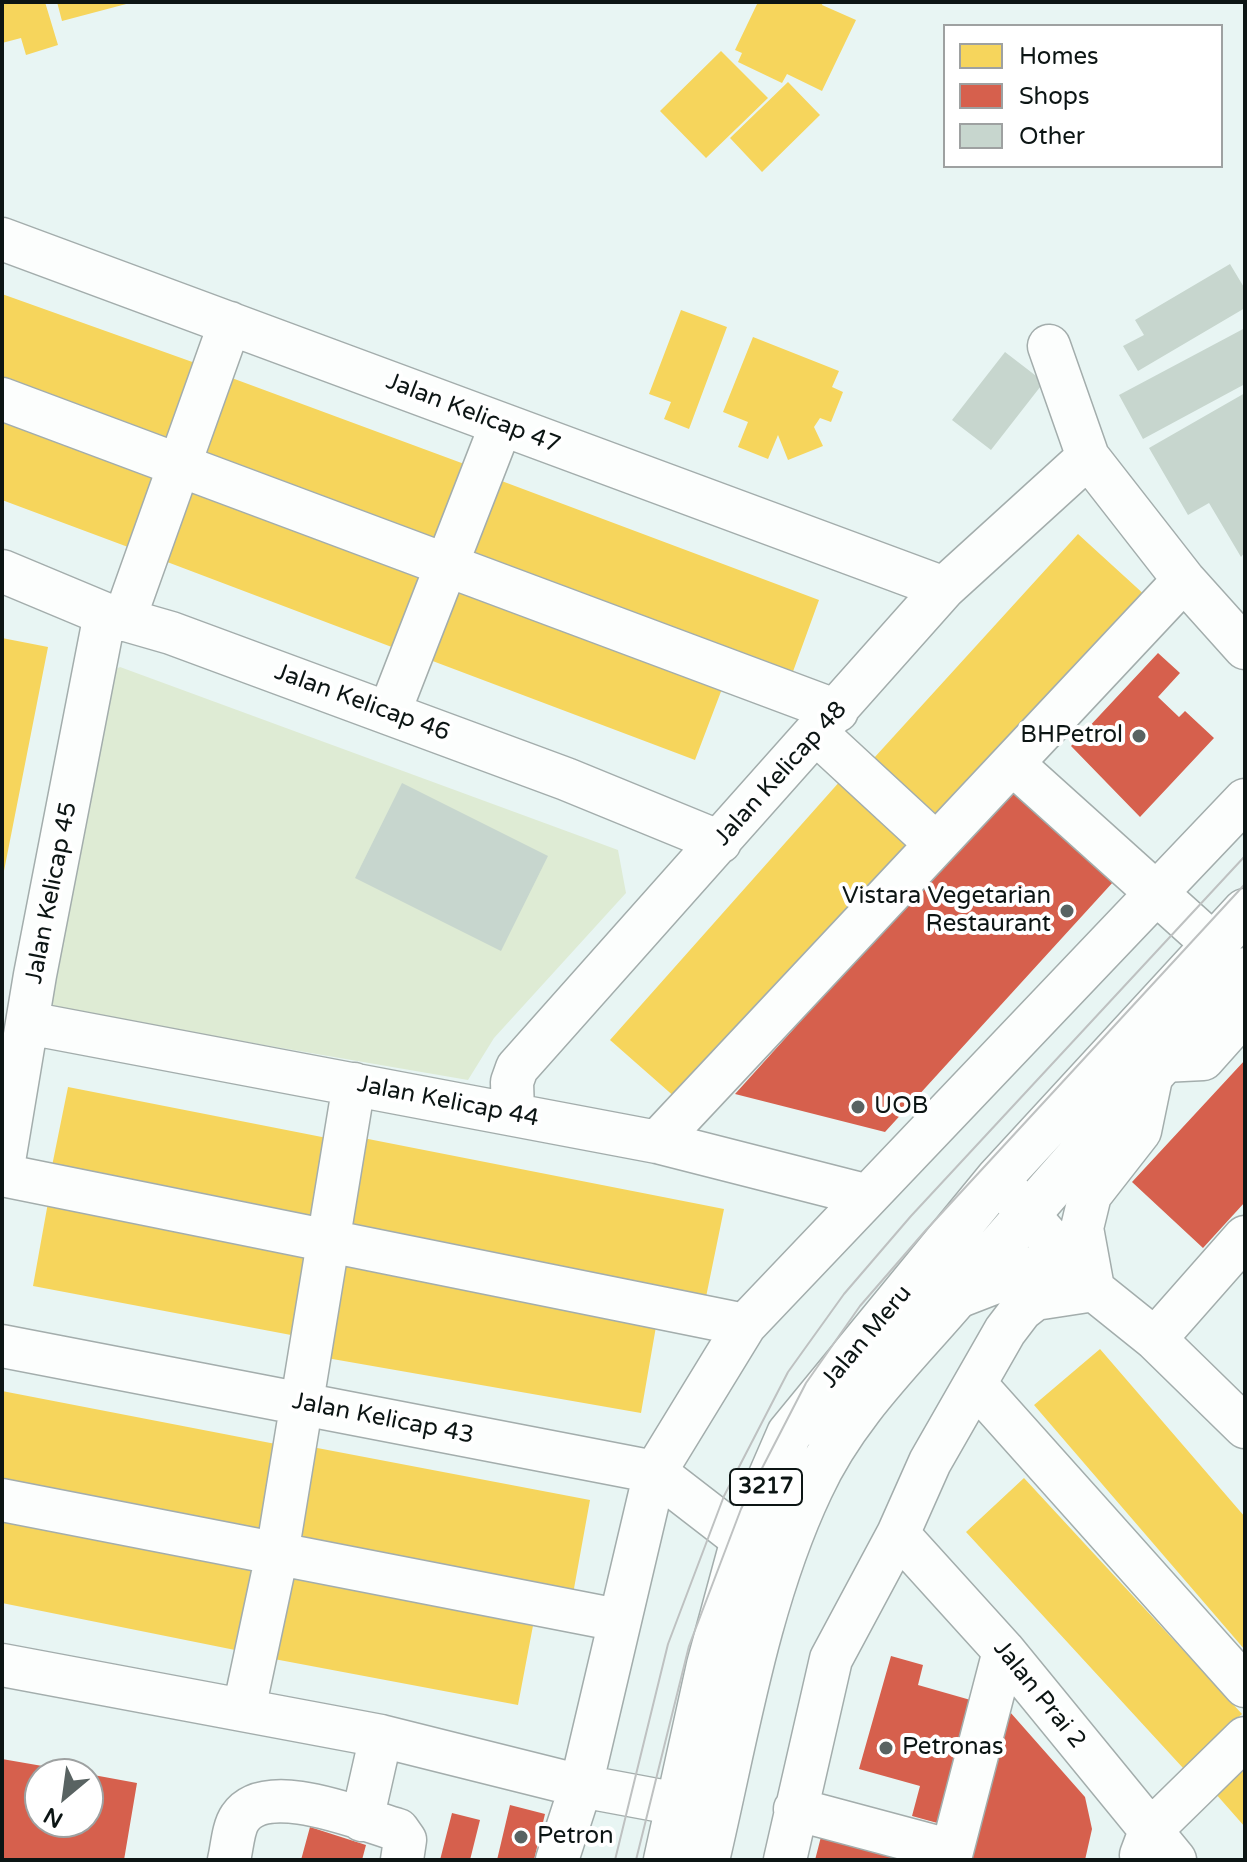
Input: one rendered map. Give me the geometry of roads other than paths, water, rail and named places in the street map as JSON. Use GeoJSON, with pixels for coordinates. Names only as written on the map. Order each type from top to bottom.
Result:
{"type":"FeatureCollection","features":[{"type":"Feature","properties":{"kind":"highway","name":"Jalan Meru"},"geometry":{"type":"LineString","coordinates":[[707,1860],[773,1581],[811,1487],[863,1403],[1158,1067],[1229,958],[1245,911]]}},
{"type":"Feature","properties":{"kind":"highway","name":"Jalan Meru"},"geometry":{"type":"LineString","coordinates":[[666,1860],[709,1665],[743,1540],[789,1434],[998,1179],[1229,958]]}},
{"type":"Feature","properties":{"kind":"street","name":"Jalan Kelicap 47"},"geometry":{"type":"LineString","coordinates":[[2,239],[944,588]]}},
{"type":"Feature","properties":{"kind":"street","name":"Jalan Kelicap 45"},"geometry":{"type":"LineString","coordinates":[[2,1174],[28,1023],[18,972],[115,617],[179,464],[230,323]]}},
{"type":"Feature","properties":{"kind":"street"},"geometry":{"type":"LineString","coordinates":[[1049,346],[1088,457],[1184,580],[1245,648]]}},
{"type":"Feature","properties":{"kind":"street"},"geometry":{"type":"LineString","coordinates":[[2,399],[444,564],[827,722],[935,843]]}},
{"type":"Feature","properties":{"kind":"street"},"geometry":{"type":"LineString","coordinates":[[389,713],[444,564],[501,425]]}},
{"type":"Feature","properties":{"kind":"street","name":"Jalan Kelicap 48"},"geometry":{"type":"LineString","coordinates":[[513,1114],[512,1082],[517,1068],[944,588],[1088,457]]}},
{"type":"Feature","properties":{"kind":"street","name":"Jalan Kelicap 46"},"geometry":{"type":"LineString","coordinates":[[2,571],[115,617],[171,633],[389,713],[720,842]]}},
{"type":"Feature","properties":{"kind":"street"},"geometry":{"type":"LineString","coordinates":[[657,1142],[1184,580]]}},
{"type":"Feature","properties":{"kind":"street"},"geometry":{"type":"LineString","coordinates":[[1013,764],[1229,958]]}},
{"type":"Feature","properties":{"kind":"street"},"geometry":{"type":"LineString","coordinates":[[557,1860],[581,1786],[655,1472],[745,1325],[865,1195],[1245,800]]}},
{"type":"Feature","properties":{"kind":"street"},"geometry":{"type":"LineString","coordinates":[[1094,1290],[1082,1228],[1090,1195],[1140,1131],[1158,1067],[1203,1059],[1245,1012]]}},
{"type":"Feature","properties":{"kind":"street","name":"Jalan Kelicap 44"},"geometry":{"type":"LineString","coordinates":[[28,1023],[657,1142],[865,1195]]}},
{"type":"Feature","properties":{"kind":"street"},"geometry":{"type":"LineString","coordinates":[[244,1709],[277,1554],[299,1403],[354,1084]]}},
{"type":"Feature","properties":{"kind":"street"},"geometry":{"type":"LineString","coordinates":[[2,1174],[745,1325]]}},
{"type":"Feature","properties":{"kind":"street"},"geometry":{"type":"LineString","coordinates":[[998,1179],[1094,1290],[1155,1339],[1245,1427]]}},
{"type":"Feature","properties":{"kind":"street"},"geometry":{"type":"LineString","coordinates":[[1155,1339],[1245,1237]]}},
{"type":"Feature","properties":{"kind":"street"},"geometry":{"type":"LineString","coordinates":[[955,1298],[1035,1267],[1094,1290]]}},
{"type":"Feature","properties":{"kind":"street"},"geometry":{"type":"LineString","coordinates":[[785,1860],[831,1659],[898,1534],[930,1462],[1021,1310],[1035,1299],[1094,1290]]}},
{"type":"Feature","properties":{"kind":"street","name":"Jalan Kelicap 43"},"geometry":{"type":"LineString","coordinates":[[2,1346],[655,1472],[743,1540]]}},
{"type":"Feature","properties":{"kind":"street"},"geometry":{"type":"LineString","coordinates":[[975,1384],[1245,1686]]}},
{"type":"Feature","properties":{"kind":"street"},"geometry":{"type":"LineString","coordinates":[[2,1500],[618,1620]]}},
{"type":"Feature","properties":{"kind":"street","name":"Jalan Prai 2"},"geometry":{"type":"LineString","coordinates":[[898,1534],[1004,1651],[1155,1850]]}},
{"type":"Feature","properties":{"kind":"street"},"geometry":{"type":"LineString","coordinates":[[795,1809],[952,1851],[1004,1651]]}},
{"type":"Feature","properties":{"kind":"street"},"geometry":{"type":"LineString","coordinates":[[2,1665],[381,1736],[581,1786],[678,1804]]}},
{"type":"Feature","properties":{"kind":"street"},"geometry":{"type":"LineString","coordinates":[[362,1820],[381,1736]]}},
{"type":"Feature","properties":{"kind":"street"},"geometry":{"type":"LineString","coordinates":[[1155,1850],[1245,1738]]}},
{"type":"Feature","properties":{"kind":"street"},"geometry":{"type":"LineString","coordinates":[[229,1860],[238,1819],[257,1802],[284,1799],[398,1830],[405,1840],[402,1860]]}},
{"type":"Feature","properties":{"kind":"tram line"},"geometry":{"type":"LineString","coordinates":[[615,1860],[668,1644],[724,1496],[788,1372],[844,1294],[911,1216],[1245,856]]}},
{"type":"Feature","properties":{"kind":"tram line"},"geometry":{"type":"LineString","coordinates":[[636,1860],[689,1646],[741,1509],[806,1383],[860,1306],[926,1230],[1245,884]]}},
{"type":"Feature","properties":{"kind":"place","name":"BHPetrol"},"geometry":{"type":"Point","coordinates":[1139,736]}},
{"type":"Feature","properties":{"kind":"place","name":"Vistara Vegetarian Restaurant"},"geometry":{"type":"Point","coordinates":[1067,911]}},
{"type":"Feature","properties":{"kind":"place","name":"UOB"},"geometry":{"type":"Point","coordinates":[858,1107]}},
{"type":"Feature","properties":{"kind":"place","name":"Petronas"},"geometry":{"type":"Point","coordinates":[886,1748]}},
{"type":"Feature","properties":{"kind":"place","name":"Petron"},"geometry":{"type":"Point","coordinates":[521,1837]}}]}
